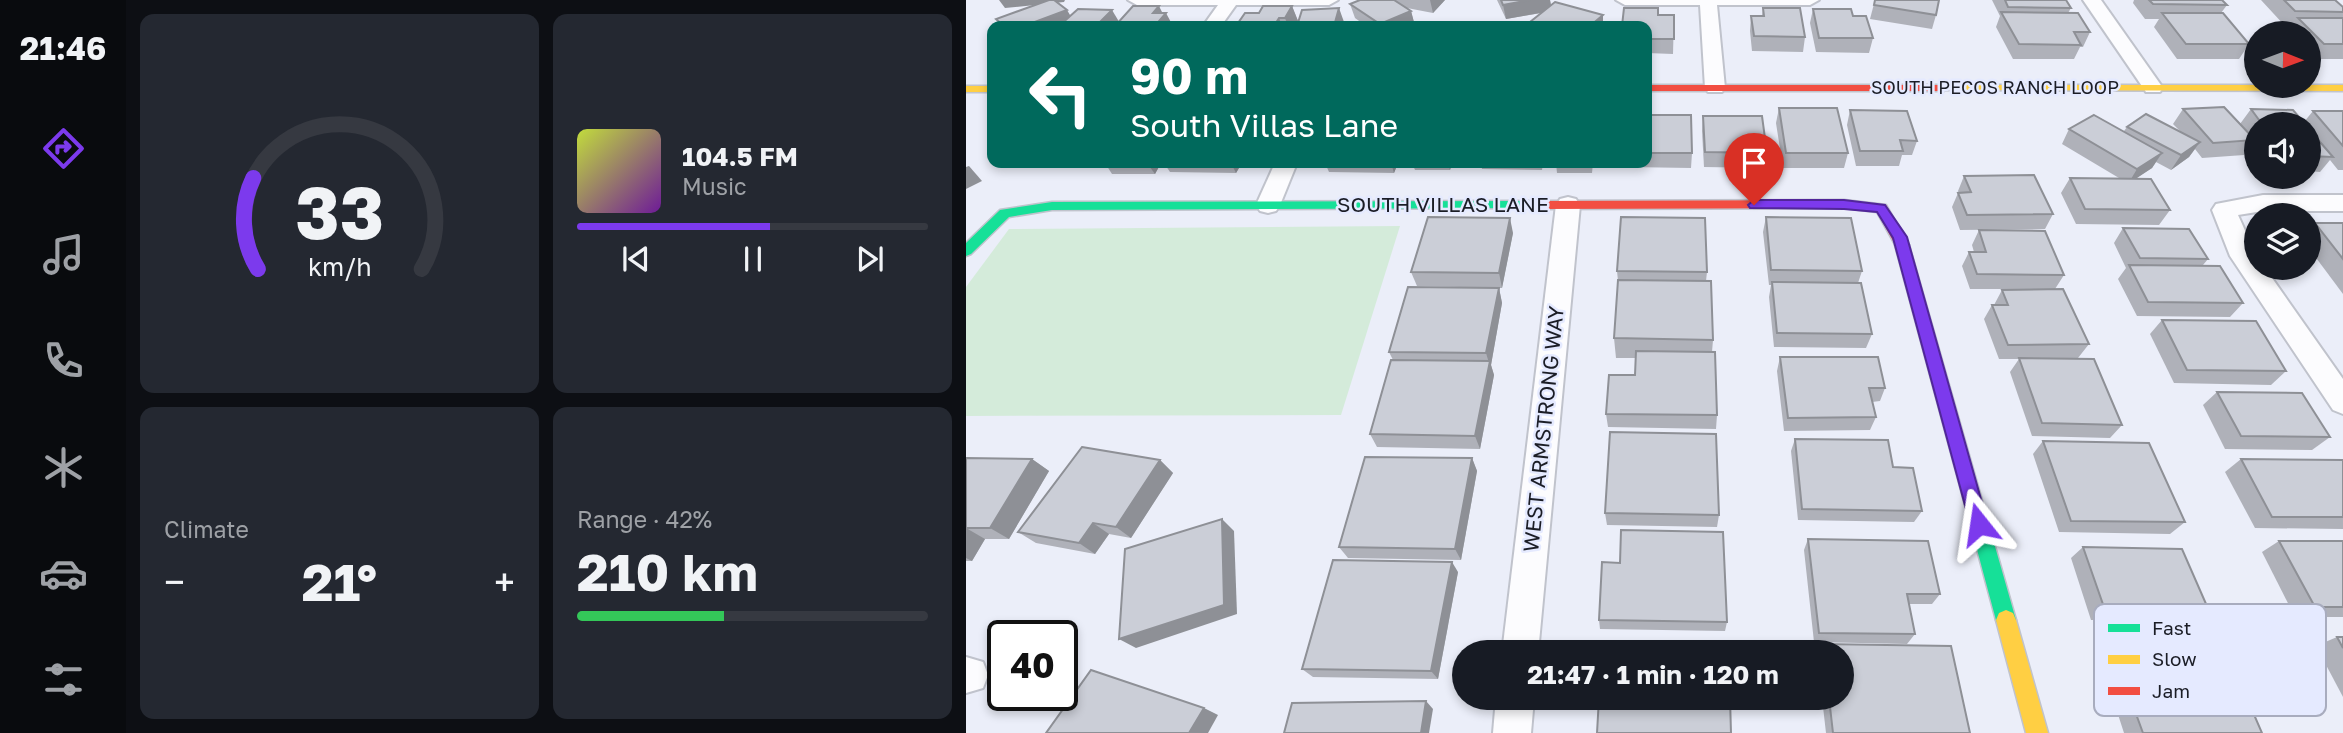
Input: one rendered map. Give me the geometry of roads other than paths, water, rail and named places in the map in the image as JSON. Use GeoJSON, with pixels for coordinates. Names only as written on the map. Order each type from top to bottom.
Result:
{"type":"FeatureCollection","features":[{"type":"Feature","properties":{"kind":"street"},"geometry":{"type":"LineString","coordinates":[[1137,0],[1329,0]]}},
{"type":"Feature","properties":{"kind":"street"},"geometry":{"type":"LineString","coordinates":[[1625,0],[1810,0]]}},
{"type":"Feature","properties":{"kind":"street"},"geometry":{"type":"LineString","coordinates":[[1708,0],[1715,88]]}},
{"type":"Feature","properties":{"kind":"street"},"geometry":{"type":"LineString","coordinates":[[2092,0],[2153,88]]}},
{"type":"Feature","properties":{"kind":"street"},"geometry":{"type":"LineString","coordinates":[[1216,21],[1230,1]]}},
{"type":"Feature","properties":{"kind":"street","name":"SOUTH PECOS RANCH LOOP"},"geometry":{"type":"LineString","coordinates":[[1652,88],[2343,88]]}},
{"type":"Feature","properties":{"kind":"street"},"geometry":{"type":"LineString","coordinates":[[966,89],[987,89]]}},
{"type":"Feature","properties":{"kind":"street"},"geometry":{"type":"LineString","coordinates":[[1268,205],[1284,168]]}},
{"type":"Feature","properties":{"kind":"street"},"geometry":{"type":"LineString","coordinates":[[2343,203],[2263,203],[2224,210],[2239,250],[2343,402]]}},
{"type":"Feature","properties":{"kind":"street","name":"SOUTH VILLAS LANE"},"geometry":{"type":"LineString","coordinates":[[966,251],[1005,213],[1052,206],[1844,204],[1881,208],[1900,237],[2037,733]]}},
{"type":"Feature","properties":{"kind":"street","name":"WEST ARMSTRONG WAY"},"geometry":{"type":"LineString","coordinates":[[1521,640],[1568,205]]}},
{"type":"Feature","properties":{"kind":"street"},"geometry":{"type":"LineString","coordinates":[[1512,733],[1514,710]]}}]}
